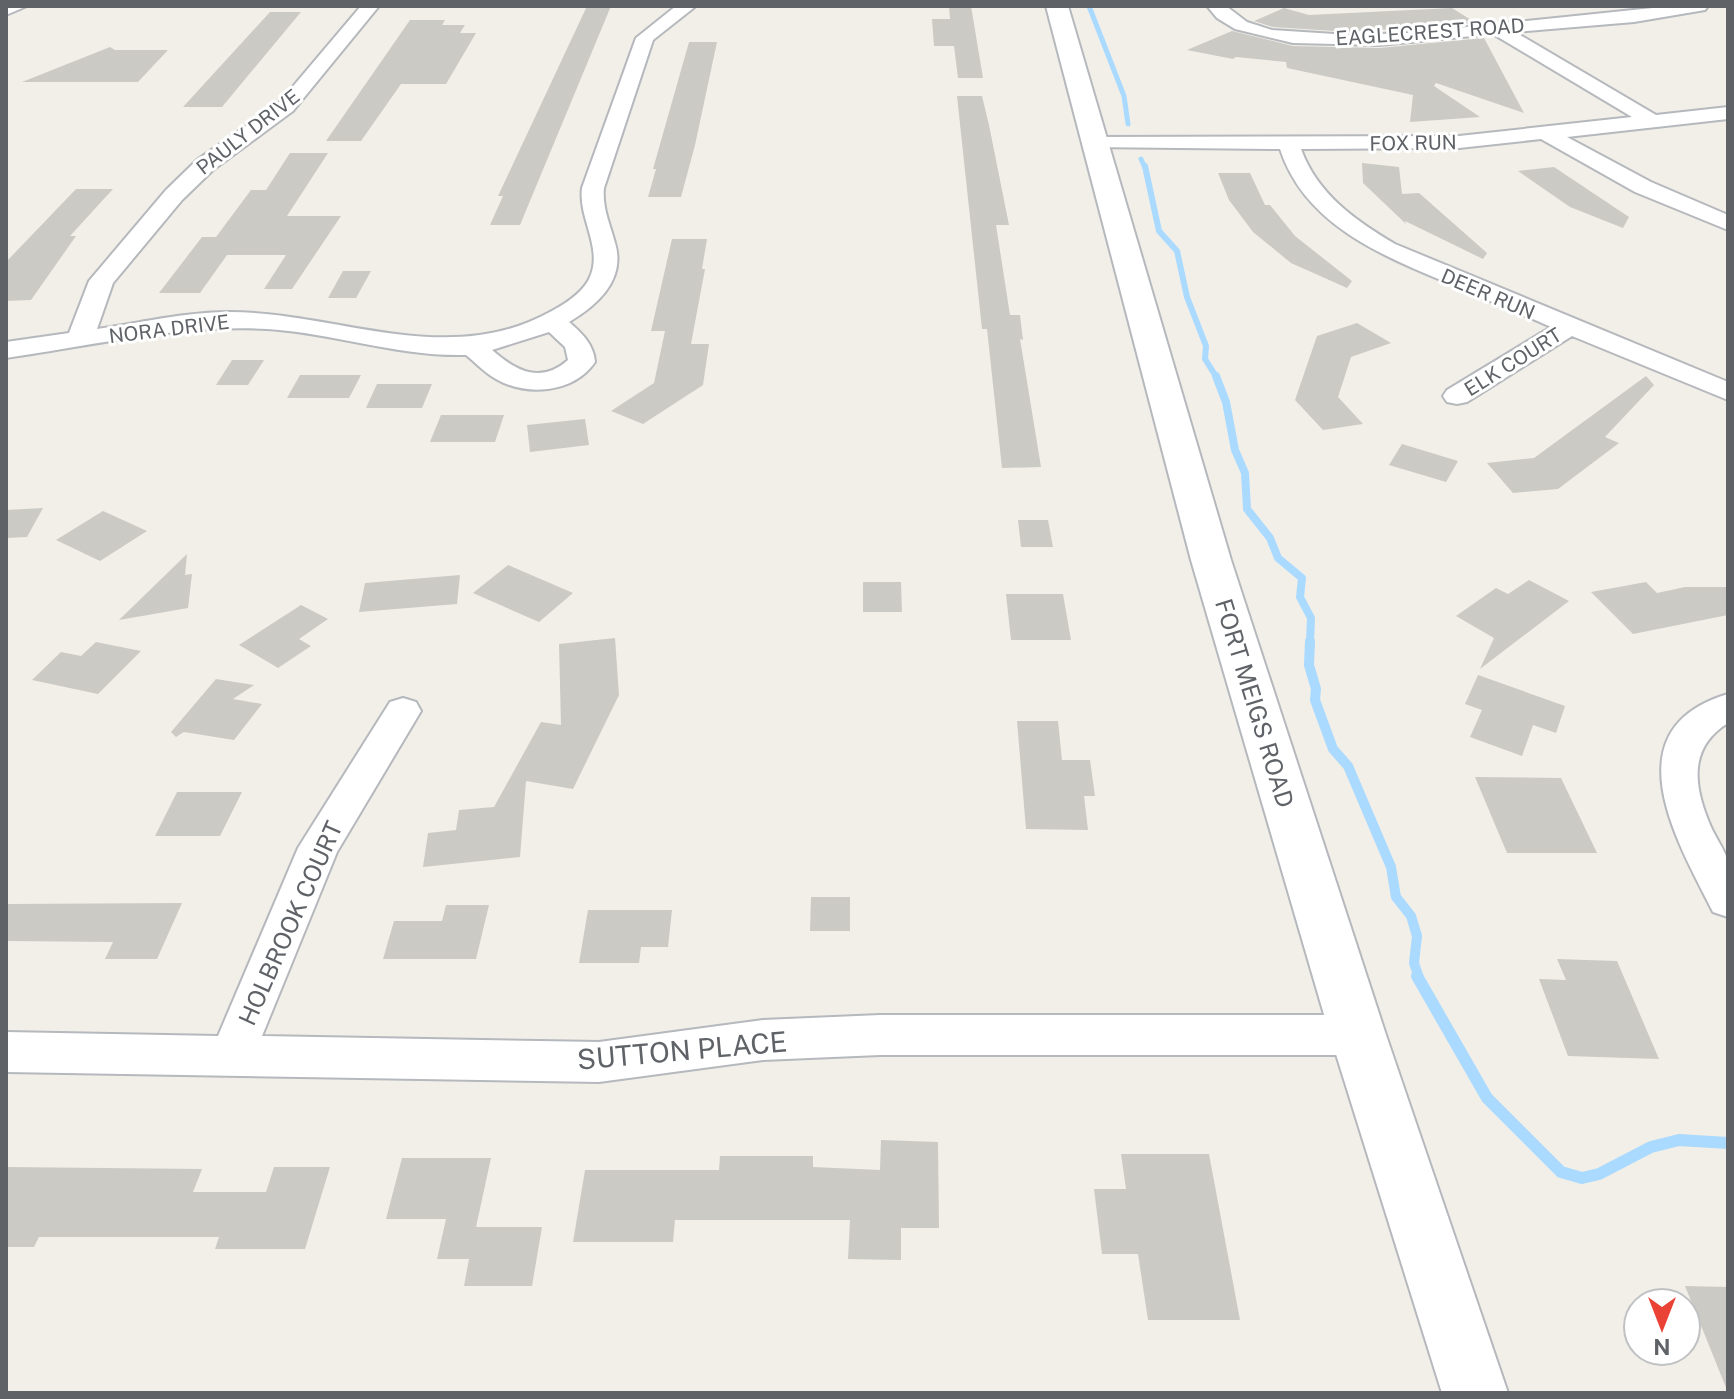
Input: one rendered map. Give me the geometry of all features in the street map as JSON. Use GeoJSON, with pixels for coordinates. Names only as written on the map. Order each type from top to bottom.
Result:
{"type":"FeatureCollection","features":[{"type":"Feature","properties":{"kind":"street"},"geometry":{"type":"LineString","coordinates":[[6,10],[18,6]]}},
{"type":"Feature","properties":{"kind":"street","name":"PAULY DRIVE"},"geometry":{"type":"LineString","coordinates":[[80,340],[101,281],[174,195],[205,165],[286,107],[370,6]]}},
{"type":"Feature","properties":{"kind":"street","name":"NORA DRIVE"},"geometry":{"type":"LineString","coordinates":[[6,350],[225,320],[255,320],[395,345],[474,348],[503,341],[552,321],[574,309],[594,291],[603,275],[607,257],[591,203],[593,188],[645,38],[687,6]]}},
{"type":"Feature","properties":{"kind":"street","name":"FORT MEIGS ROAD"},"geometry":{"type":"LineString","coordinates":[[1057,6],[1211,560],[1358,1035],[1475,1393]]}},
{"type":"Feature","properties":{"kind":"street","name":"EAGLECREST ROAD"},"geometry":{"type":"LineString","coordinates":[[1216,6],[1227,18],[1248,28],[1296,39],[1384,39],[1699,6]]}},
{"type":"Feature","properties":{"kind":"street"},"geometry":{"type":"LineString","coordinates":[[1561,6],[1587,19]]}},
{"type":"Feature","properties":{"kind":"street"},"geometry":{"type":"LineString","coordinates":[[1495,28],[1651,120]]}},
{"type":"Feature","properties":{"kind":"street","name":"FOX RUN"},"geometry":{"type":"LineString","coordinates":[[1095,143],[1459,142],[1728,113]]}},
{"type":"Feature","properties":{"kind":"street"},"geometry":{"type":"LineString","coordinates":[[1545,133],[1655,193],[1728,223]]}},
{"type":"Feature","properties":{"kind":"street","name":"DEER RUN"},"geometry":{"type":"LineString","coordinates":[[1289,143],[1310,188],[1320,200],[1366,237],[1424,267],[1728,392]]}},
{"type":"Feature","properties":{"kind":"street"},"geometry":{"type":"LineString","coordinates":[[474,348],[507,375],[518,379],[552,380],[566,376],[582,362],[580,346],[552,321]]}},
{"type":"Feature","properties":{"kind":"street","name":"ELK COURT"},"geometry":{"type":"LineString","coordinates":[[1457,396],[1569,327]]}},
{"type":"Feature","properties":{"kind":"street"},"geometry":{"type":"LineString","coordinates":[[1728,707],[1693,730],[1678,758],[1677,774],[1679,792],[1693,831],[1728,900]]}},
{"type":"Feature","properties":{"kind":"street","name":"HOLBROOK COURT"},"geometry":{"type":"LineString","coordinates":[[232,1055],[318,848],[403,711]]}},
{"type":"Feature","properties":{"kind":"street","name":"SUTTON PLACE"},"geometry":{"type":"LineString","coordinates":[[6,1052],[599,1062],[763,1040],[880,1035],[1358,1035]]}},
{"type":"Feature","properties":{"kind":"building"},"geometry":{"type":"Polygon","coordinates":[[[587,6],[611,6],[520,225],[490,225],[503,196],[498,196],[587,6]]]}},
{"type":"Feature","properties":{"kind":"building"},"geometry":{"type":"Polygon","coordinates":[[[949,6],[971,6],[983,78],[958,78],[954,46],[934,46],[932,19],[950,19],[949,6]]]}},
{"type":"Feature","properties":{"kind":"building"},"geometry":{"type":"Polygon","coordinates":[[[1284,8],[1309,15],[1452,8],[1476,23],[1350,32],[1273,27],[1254,21],[1284,8]]]}},
{"type":"Feature","properties":{"kind":"building"},"geometry":{"type":"Polygon","coordinates":[[[270,12],[301,12],[222,107],[183,107],[270,12]]]}},
{"type":"Feature","properties":{"kind":"building"},"geometry":{"type":"Polygon","coordinates":[[[410,20],[445,20],[442,25],[465,25],[460,33],[476,33],[446,84],[401,84],[361,141],[326,141],[410,20]]]}},
{"type":"Feature","properties":{"kind":"building"},"geometry":{"type":"Polygon","coordinates":[[[1232,31],[1293,46],[1379,48],[1484,38],[1524,113],[1436,83],[1434,86],[1480,117],[1410,122],[1413,95],[1287,68],[1286,62],[1233,59],[1187,50],[1232,31]]]}},
{"type":"Feature","properties":{"kind":"building"},"geometry":{"type":"Polygon","coordinates":[[[689,42],[717,42],[695,145],[681,197],[648,197],[656,169],[653,169],[689,42]]]}},
{"type":"Feature","properties":{"kind":"building"},"geometry":{"type":"Polygon","coordinates":[[[110,47],[115,50],[168,50],[138,82],[22,82],[110,47]]]}},
{"type":"Feature","properties":{"kind":"building"},"geometry":{"type":"Polygon","coordinates":[[[957,96],[982,96],[989,125],[1009,225],[996,225],[1010,315],[1020,315],[1023,340],[1020,339],[1041,467],[1002,468],[987,329],[982,329],[957,96]]]}},
{"type":"Feature","properties":{"kind":"building"},"geometry":{"type":"Polygon","coordinates":[[[290,153],[328,153],[287,216],[341,216],[292,289],[264,289],[286,255],[227,255],[200,293],[159,293],[202,237],[216,237],[251,190],[266,190],[290,153]]]}},
{"type":"Feature","properties":{"kind":"building"},"geometry":{"type":"Polygon","coordinates":[[[1362,163],[1399,167],[1402,194],[1419,193],[1487,253],[1483,259],[1405,221],[1406,224],[1363,183],[1362,163]]]}},
{"type":"Feature","properties":{"kind":"building"},"geometry":{"type":"Polygon","coordinates":[[[1554,167],[1629,217],[1623,228],[1570,207],[1518,171],[1554,167]]]}},
{"type":"Feature","properties":{"kind":"building"},"geometry":{"type":"Polygon","coordinates":[[[1218,173],[1250,173],[1265,205],[1270,205],[1295,236],[1352,281],[1347,288],[1291,263],[1253,232],[1229,200],[1218,173]]]}},
{"type":"Feature","properties":{"kind":"building"},"geometry":{"type":"Polygon","coordinates":[[[76,189],[113,189],[70,236],[76,236],[31,300],[6,301],[6,262],[76,189]]]}},
{"type":"Feature","properties":{"kind":"building"},"geometry":{"type":"Polygon","coordinates":[[[672,239],[707,239],[702,269],[705,269],[691,344],[709,344],[703,385],[643,424],[611,411],[654,383],[665,331],[651,331],[672,239]]]}},
{"type":"Feature","properties":{"kind":"building"},"geometry":{"type":"Polygon","coordinates":[[[343,271],[371,271],[356,298],[328,298],[343,271]]]}},
{"type":"Feature","properties":{"kind":"building"},"geometry":{"type":"Polygon","coordinates":[[[1357,323],[1391,343],[1351,357],[1338,397],[1363,424],[1323,430],[1295,400],[1317,336],[1357,323]]]}},
{"type":"Feature","properties":{"kind":"building"},"geometry":{"type":"Polygon","coordinates":[[[232,360],[264,360],[248,385],[216,385],[232,360]]]}},
{"type":"Feature","properties":{"kind":"building"},"geometry":{"type":"Polygon","coordinates":[[[300,375],[361,375],[349,398],[287,398],[300,375]]]}},
{"type":"Feature","properties":{"kind":"building"},"geometry":{"type":"Polygon","coordinates":[[[1646,376],[1654,385],[1605,437],[1619,443],[1558,489],[1513,493],[1487,463],[1534,458],[1646,376]]]}},
{"type":"Feature","properties":{"kind":"building"},"geometry":{"type":"Polygon","coordinates":[[[377,384],[432,384],[422,408],[366,408],[377,384]]]}},
{"type":"Feature","properties":{"kind":"building"},"geometry":{"type":"Polygon","coordinates":[[[441,415],[504,415],[495,442],[430,442],[441,415]]]}},
{"type":"Feature","properties":{"kind":"building"},"geometry":{"type":"Polygon","coordinates":[[[585,419],[589,445],[530,452],[527,425],[585,419]]]}},
{"type":"Feature","properties":{"kind":"building"},"geometry":{"type":"Polygon","coordinates":[[[1402,444],[1458,461],[1446,482],[1389,465],[1402,444]]]}},
{"type":"Feature","properties":{"kind":"building"},"geometry":{"type":"Polygon","coordinates":[[[43,508],[27,537],[6,538],[6,510],[43,508]]]}},
{"type":"Feature","properties":{"kind":"building"},"geometry":{"type":"Polygon","coordinates":[[[103,511],[147,531],[100,561],[56,540],[103,511]]]}},
{"type":"Feature","properties":{"kind":"building"},"geometry":{"type":"Polygon","coordinates":[[[1018,520],[1048,520],[1053,547],[1021,547],[1018,520]]]}},
{"type":"Feature","properties":{"kind":"building"},"geometry":{"type":"Polygon","coordinates":[[[187,554],[185,575],[192,574],[188,608],[119,620],[187,554]]]}},
{"type":"Feature","properties":{"kind":"building"},"geometry":{"type":"Polygon","coordinates":[[[508,565],[573,593],[539,622],[473,593],[508,565]]]}},
{"type":"Feature","properties":{"kind":"building"},"geometry":{"type":"Polygon","coordinates":[[[460,575],[457,604],[359,612],[365,583],[460,575]]]}},
{"type":"Feature","properties":{"kind":"building"},"geometry":{"type":"Polygon","coordinates":[[[1529,580],[1569,601],[1480,669],[1494,638],[1456,616],[1496,588],[1508,594],[1529,580]]]}},
{"type":"Feature","properties":{"kind":"building"},"geometry":{"type":"Polygon","coordinates":[[[863,582],[901,582],[902,612],[863,612],[863,582]]]}},
{"type":"Feature","properties":{"kind":"building"},"geometry":{"type":"Polygon","coordinates":[[[1646,582],[1657,593],[1685,587],[1728,587],[1728,615],[1633,634],[1591,592],[1646,582]]]}},
{"type":"Feature","properties":{"kind":"building"},"geometry":{"type":"Polygon","coordinates":[[[1006,594],[1063,594],[1071,640],[1011,640],[1006,594]]]}},
{"type":"Feature","properties":{"kind":"building"},"geometry":{"type":"Polygon","coordinates":[[[301,605],[328,619],[299,639],[311,646],[278,668],[239,645],[301,605]]]}},
{"type":"Feature","properties":{"kind":"building"},"geometry":{"type":"Polygon","coordinates":[[[615,638],[619,695],[573,789],[526,781],[520,857],[423,867],[428,833],[456,830],[459,810],[494,807],[541,722],[561,725],[559,644],[615,638]]]}},
{"type":"Feature","properties":{"kind":"building"},"geometry":{"type":"Polygon","coordinates":[[[96,642],[141,651],[98,694],[32,680],[61,652],[81,656],[96,642]]]}},
{"type":"Feature","properties":{"kind":"building"},"geometry":{"type":"Polygon","coordinates":[[[1478,675],[1565,706],[1556,733],[1533,725],[1522,756],[1470,737],[1482,710],[1465,704],[1478,675]]]}},
{"type":"Feature","properties":{"kind":"building"},"geometry":{"type":"Polygon","coordinates":[[[216,679],[254,685],[233,699],[262,704],[234,740],[184,732],[176,737],[171,732],[216,679]]]}},
{"type":"Feature","properties":{"kind":"building"},"geometry":{"type":"Polygon","coordinates":[[[1017,721],[1058,721],[1062,760],[1090,760],[1095,796],[1084,796],[1088,830],[1026,829],[1017,721]]]}},
{"type":"Feature","properties":{"kind":"building"},"geometry":{"type":"Polygon","coordinates":[[[1475,777],[1561,778],[1597,853],[1507,853],[1475,777]]]}},
{"type":"Feature","properties":{"kind":"building"},"geometry":{"type":"Polygon","coordinates":[[[177,792],[242,792],[220,836],[155,836],[177,792]]]}},
{"type":"Feature","properties":{"kind":"building"},"geometry":{"type":"Polygon","coordinates":[[[811,897],[850,897],[850,931],[810,931],[811,897]]]}},
{"type":"Feature","properties":{"kind":"building"},"geometry":{"type":"Polygon","coordinates":[[[182,903],[157,959],[105,959],[113,942],[6,941],[6,904],[182,903]]]}},
{"type":"Feature","properties":{"kind":"building"},"geometry":{"type":"Polygon","coordinates":[[[446,905],[489,905],[476,959],[383,959],[394,921],[442,921],[446,905]]]}},
{"type":"Feature","properties":{"kind":"building"},"geometry":{"type":"Polygon","coordinates":[[[588,910],[672,910],[668,947],[641,947],[639,963],[579,963],[588,910]]]}},
{"type":"Feature","properties":{"kind":"building"},"geometry":{"type":"Polygon","coordinates":[[[1557,959],[1617,961],[1659,1059],[1568,1056],[1539,979],[1566,980],[1557,959]]]}},
{"type":"Feature","properties":{"kind":"building"},"geometry":{"type":"Polygon","coordinates":[[[881,1140],[938,1142],[939,1228],[901,1228],[901,1260],[848,1259],[850,1220],[675,1220],[673,1242],[573,1242],[585,1170],[719,1170],[720,1156],[813,1156],[813,1167],[880,1170],[881,1140]]]}},
{"type":"Feature","properties":{"kind":"building"},"geometry":{"type":"Polygon","coordinates":[[[1121,1154],[1209,1154],[1240,1320],[1148,1320],[1138,1254],[1102,1254],[1094,1189],[1126,1189],[1121,1154]]]}},
{"type":"Feature","properties":{"kind":"building"},"geometry":{"type":"Polygon","coordinates":[[[402,1158],[491,1158],[476,1227],[542,1227],[532,1286],[464,1286],[469,1259],[437,1259],[446,1219],[386,1219],[402,1158]]]}},
{"type":"Feature","properties":{"kind":"building"},"geometry":{"type":"Polygon","coordinates":[[[6,1167],[202,1169],[193,1192],[266,1192],[274,1167],[330,1167],[305,1249],[215,1249],[219,1237],[39,1237],[34,1247],[6,1247],[6,1167]]]}},
{"type":"Feature","properties":{"kind":"building"},"geometry":{"type":"Polygon","coordinates":[[[1685,1286],[1728,1287],[1728,1390],[1702,1328],[1702,1287],[1685,1286]]]}},
{"type":"Feature","properties":{"kind":"waterway"},"geometry":{"type":"LineString","coordinates":[[1089,6],[1124,96],[1128,124]]}},
{"type":"Feature","properties":{"kind":"waterway"},"geometry":{"type":"LineString","coordinates":[[1141,159],[1145,168]]}},
{"type":"Feature","properties":{"kind":"waterway"},"geometry":{"type":"LineString","coordinates":[[1145,166],[1159,231],[1177,251],[1187,297],[1206,346],[1205,359],[1216,377]]}},
{"type":"Feature","properties":{"kind":"waterway"},"geometry":{"type":"LineString","coordinates":[[1216,377],[1226,402],[1235,450],[1245,473],[1247,509],[1270,538],[1278,558],[1302,578],[1300,597],[1311,618],[1310,643]]}},
{"type":"Feature","properties":{"kind":"waterway"},"geometry":{"type":"LineString","coordinates":[[1310,641],[1309,665],[1316,689],[1315,700],[1333,749],[1348,766],[1391,867],[1396,897],[1411,916],[1417,936],[1414,963],[1419,978]]}},
{"type":"Feature","properties":{"kind":"waterway"},"geometry":{"type":"LineString","coordinates":[[1417,976],[1487,1098],[1561,1172],[1582,1178],[1599,1174],[1651,1147],[1679,1140],[1728,1143]]}}]}
